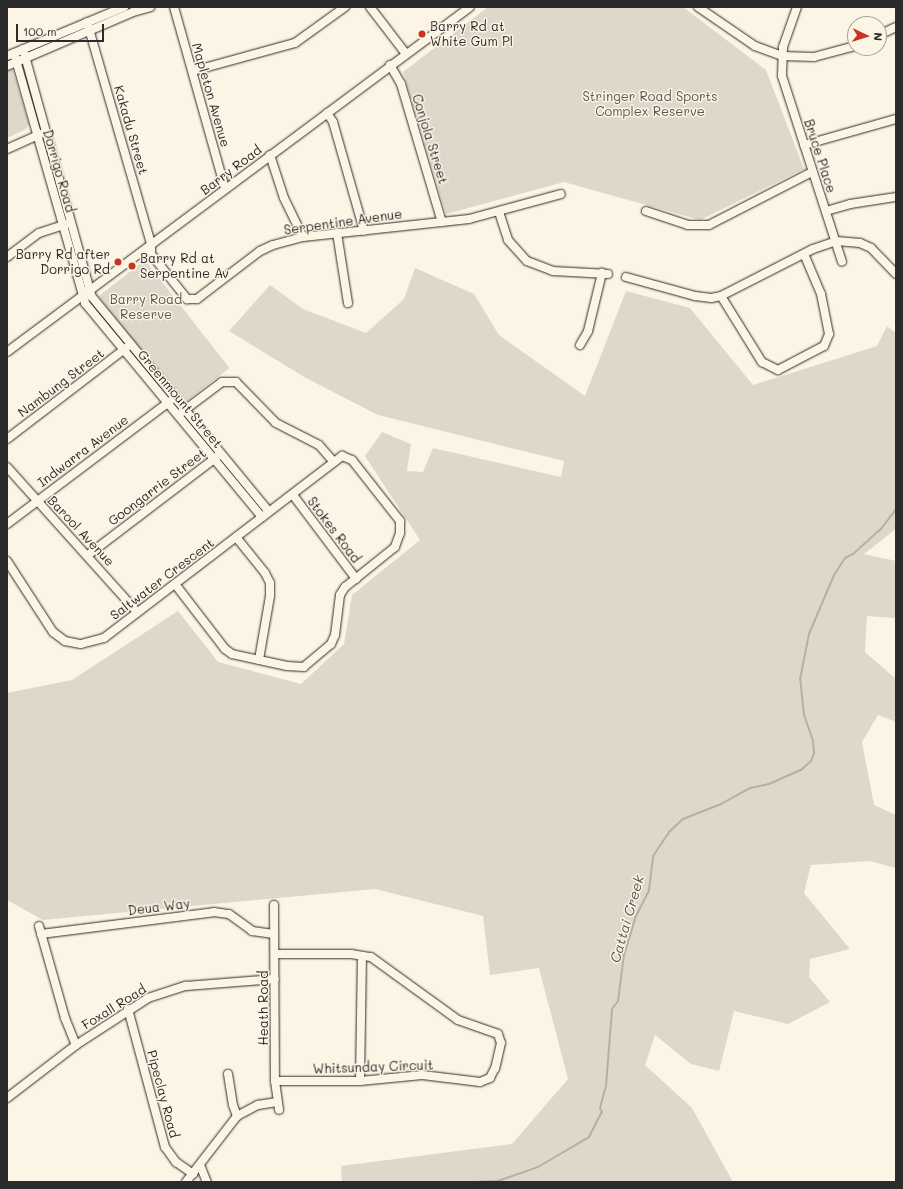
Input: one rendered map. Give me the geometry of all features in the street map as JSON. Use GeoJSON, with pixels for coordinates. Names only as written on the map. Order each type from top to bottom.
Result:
{"type":"FeatureCollection","features":[{"type":"Feature","properties":{"kind":"street"},"geometry":{"type":"LineString","coordinates":[[7,66],[88,27],[124,7]]}},
{"type":"Feature","properties":{"kind":"street"},"geometry":{"type":"LineString","coordinates":[[10,55],[23,49],[150,7]]}},
{"type":"Feature","properties":{"kind":"street","name":"Mapleton Avenue"},"geometry":{"type":"LineString","coordinates":[[174,7],[225,189]]}},
{"type":"Feature","properties":{"kind":"street"},"geometry":{"type":"LineString","coordinates":[[193,71],[294,43],[345,7]]}},
{"type":"Feature","properties":{"kind":"street"},"geometry":{"type":"LineString","coordinates":[[370,7],[406,54]]}},
{"type":"Feature","properties":{"kind":"street","name":"Barry Road"},"geometry":{"type":"LineString","coordinates":[[7,352],[328,113],[390,65],[470,7]]}},
{"type":"Feature","properties":{"kind":"street"},"geometry":{"type":"LineString","coordinates":[[698,7],[755,46],[782,56],[814,57],[847,48]]}},
{"type":"Feature","properties":{"kind":"street"},"geometry":{"type":"LineString","coordinates":[[782,56],[797,7]]}},
{"type":"Feature","properties":{"kind":"street","name":"Kakadu Street"},"geometry":{"type":"LineString","coordinates":[[88,27],[151,244]]}},
{"type":"Feature","properties":{"kind":"street","name":"Dorrigo Road"},"geometry":{"type":"LineString","coordinates":[[23,49],[71,223],[86,293]]}},
{"type":"Feature","properties":{"kind":"street","name":"Dorrigo Road"},"geometry":{"type":"LineString","coordinates":[[10,55],[16,62],[62,225],[86,293]]}},
{"type":"Feature","properties":{"kind":"street","name":"Bruce Place"},"geometry":{"type":"LineString","coordinates":[[782,56],[784,84],[842,262]]}},
{"type":"Feature","properties":{"kind":"street","name":"Conjola Street"},"geometry":{"type":"LineString","coordinates":[[390,65],[402,84],[442,222]]}},
{"type":"Feature","properties":{"kind":"street"},"geometry":{"type":"LineString","coordinates":[[328,113],[333,122],[364,231]]}},
{"type":"Feature","properties":{"kind":"street"},"geometry":{"type":"LineString","coordinates":[[804,144],[896,119]]}},
{"type":"Feature","properties":{"kind":"street"},"geometry":{"type":"LineString","coordinates":[[7,148],[37,135],[46,133]]}},
{"type":"Feature","properties":{"kind":"street"},"geometry":{"type":"LineString","coordinates":[[270,155],[284,198],[303,237]]}},
{"type":"Feature","properties":{"kind":"street"},"geometry":{"type":"LineString","coordinates":[[646,211],[688,225],[709,225],[812,172]]}},
{"type":"Feature","properties":{"kind":"street","name":"Serpentine Avenue"},"geometry":{"type":"LineString","coordinates":[[151,244],[151,254],[181,294],[187,299],[197,299],[260,251],[273,244],[303,237],[469,219],[560,194]]}},
{"type":"Feature","properties":{"kind":"street"},"geometry":{"type":"LineString","coordinates":[[826,212],[850,204],[896,197]]}},
{"type":"Feature","properties":{"kind":"street"},"geometry":{"type":"LineString","coordinates":[[499,212],[508,240],[527,261],[553,271],[605,273],[588,331],[580,345]]}},
{"type":"Feature","properties":{"kind":"street"},"geometry":{"type":"LineString","coordinates":[[7,257],[39,234],[71,223]]}},
{"type":"Feature","properties":{"kind":"street"},"geometry":{"type":"LineString","coordinates":[[337,233],[346,277],[348,303]]}},
{"type":"Feature","properties":{"kind":"street"},"geometry":{"type":"LineString","coordinates":[[626,276],[702,298],[721,296],[804,254],[836,241],[860,243],[871,248],[896,274]]}},
{"type":"Feature","properties":{"kind":"street"},"geometry":{"type":"LineString","coordinates":[[721,296],[762,362],[778,370],[824,346],[830,334],[821,294],[804,254]]}},
{"type":"Feature","properties":{"kind":"street","name":"Greenmount Street"},"geometry":{"type":"LineString","coordinates":[[86,293],[127,348],[266,515]]}},
{"type":"Feature","properties":{"kind":"street","name":"Nambung Street"},"geometry":{"type":"LineString","coordinates":[[7,439],[127,348]]}},
{"type":"Feature","properties":{"kind":"street"},"geometry":{"type":"LineString","coordinates":[[181,412],[222,382],[236,382],[276,423],[319,445],[333,461]]}},
{"type":"Feature","properties":{"kind":"street","name":"Indwarra Avenue"},"geometry":{"type":"LineString","coordinates":[[7,524],[171,400]]}},
{"type":"Feature","properties":{"kind":"street","name":"Goongarrie Street"},"geometry":{"type":"LineString","coordinates":[[88,555],[218,456]]}},
{"type":"Feature","properties":{"kind":"street","name":"Saltwater Crescent"},"geometry":{"type":"LineString","coordinates":[[7,561],[53,632],[65,641],[81,644],[93,642],[175,584],[293,495],[333,461],[346,456],[352,460],[400,521],[400,533],[395,547],[356,579]]}},
{"type":"Feature","properties":{"kind":"street","name":"Barool Avenue"},"geometry":{"type":"LineString","coordinates":[[7,467],[88,555],[137,612]]}},
{"type":"Feature","properties":{"kind":"street","name":"Stokes Road"},"geometry":{"type":"LineString","coordinates":[[293,495],[356,579]]}},
{"type":"Feature","properties":{"kind":"street"},"geometry":{"type":"LineString","coordinates":[[236,537],[265,573],[270,583],[270,596],[259,660]]}},
{"type":"Feature","properties":{"kind":"street"},"geometry":{"type":"LineString","coordinates":[[175,584],[225,649],[232,654],[295,668],[304,667],[326,650],[335,635],[340,595],[356,579]]}},
{"type":"Feature","properties":{"kind":"street","name":"Heath Road"},"geometry":{"type":"LineString","coordinates":[[274,905],[275,1081],[279,1110]]}},
{"type":"Feature","properties":{"kind":"street","name":"Deua Way"},"geometry":{"type":"LineString","coordinates":[[76,1045],[65,1018],[40,930],[214,912],[228,914],[252,931],[274,934]]}},
{"type":"Feature","properties":{"kind":"street","name":"Whitsunday Circuit"},"geometry":{"type":"LineString","coordinates":[[275,954],[362,956],[386,966],[458,1020],[498,1034],[502,1043],[495,1068],[490,1078],[480,1082],[422,1075],[360,1081],[275,1081]]}},
{"type":"Feature","properties":{"kind":"street"},"geometry":{"type":"LineString","coordinates":[[360,1081],[362,956]]}},
{"type":"Feature","properties":{"kind":"street","name":"Foxall Road"},"geometry":{"type":"LineString","coordinates":[[7,1098],[76,1045],[148,998],[186,986],[275,979]]}},
{"type":"Feature","properties":{"kind":"street","name":"Pipeclay Road"},"geometry":{"type":"LineString","coordinates":[[128,1010],[165,1147],[176,1162],[193,1174]]}},
{"type":"Feature","properties":{"kind":"street"},"geometry":{"type":"LineString","coordinates":[[228,1074],[233,1105],[238,1116]]}},
{"type":"Feature","properties":{"kind":"street"},"geometry":{"type":"LineString","coordinates":[[186,1182],[238,1116],[258,1105],[277,1102]]}},
{"type":"Feature","properties":{"kind":"street"},"geometry":{"type":"LineString","coordinates":[[200,1165],[207,1182]]}},
{"type":"Feature","properties":{"kind":"green space","name":"Stringer Road Sports Complex Reserve"},"geometry":{"type":"Polygon","coordinates":[[[488,7],[683,7],[766,70],[804,169],[700,220],[564,182],[446,214],[403,72],[488,7]]]}},
{"type":"Feature","properties":{"kind":"green space"},"geometry":{"type":"Polygon","coordinates":[[[9,69],[13,71],[29,124],[26,129],[7,138],[7,70],[9,69]]]}},
{"type":"Feature","properties":{"kind":"green space","name":"Barry Road Reserve"},"geometry":{"type":"Polygon","coordinates":[[[145,260],[229,368],[183,404],[99,296],[145,260]]]}},
{"type":"Feature","properties":{"kind":"green space"},"geometry":{"type":"Polygon","coordinates":[[[415,268],[474,294],[499,335],[585,396],[626,291],[690,308],[753,385],[877,346],[887,326],[896,333],[896,529],[864,554],[896,561],[896,618],[867,616],[865,652],[896,679],[896,722],[878,715],[862,742],[874,805],[896,815],[896,868],[870,861],[811,865],[804,893],[850,949],[810,959],[809,977],[830,1002],[788,1024],[734,1011],[719,1071],[691,1064],[655,1035],[645,1065],[692,1108],[733,1182],[342,1182],[341,1166],[512,1144],[568,1079],[539,968],[490,975],[483,916],[375,889],[43,920],[7,900],[7,693],[72,680],[178,611],[218,662],[301,684],[344,644],[352,595],[420,540],[365,456],[382,432],[411,444],[407,471],[423,472],[433,448],[561,477],[564,461],[378,415],[306,378],[229,331],[270,285],[303,309],[366,333],[404,299],[415,268]]]}},
{"type":"Feature","properties":{"kind":"waterway","name":"Cattai Creek"},"geometry":{"type":"LineString","coordinates":[[472,1182],[498,1181],[538,1167],[589,1137],[602,1112],[600,1108],[606,1086],[612,1009],[618,1001],[624,955],[635,918],[649,890],[653,856],[669,832],[683,819],[721,804],[750,788],[769,784],[801,770],[811,761],[814,753],[813,741],[804,715],[800,679],[809,634],[834,575],[845,558],[853,554],[881,529],[896,509]]}},
{"type":"Feature","properties":{"kind":"place","name":"Barry Rd at White Gum Pl"},"geometry":{"type":"Point","coordinates":[422,34]}},
{"type":"Feature","properties":{"kind":"place","name":"Barry Rd after Dorrigo Rd"},"geometry":{"type":"Point","coordinates":[118,262]}},
{"type":"Feature","properties":{"kind":"place","name":"Barry Rd at Serpentine Av"},"geometry":{"type":"Point","coordinates":[132,266]}}]}
